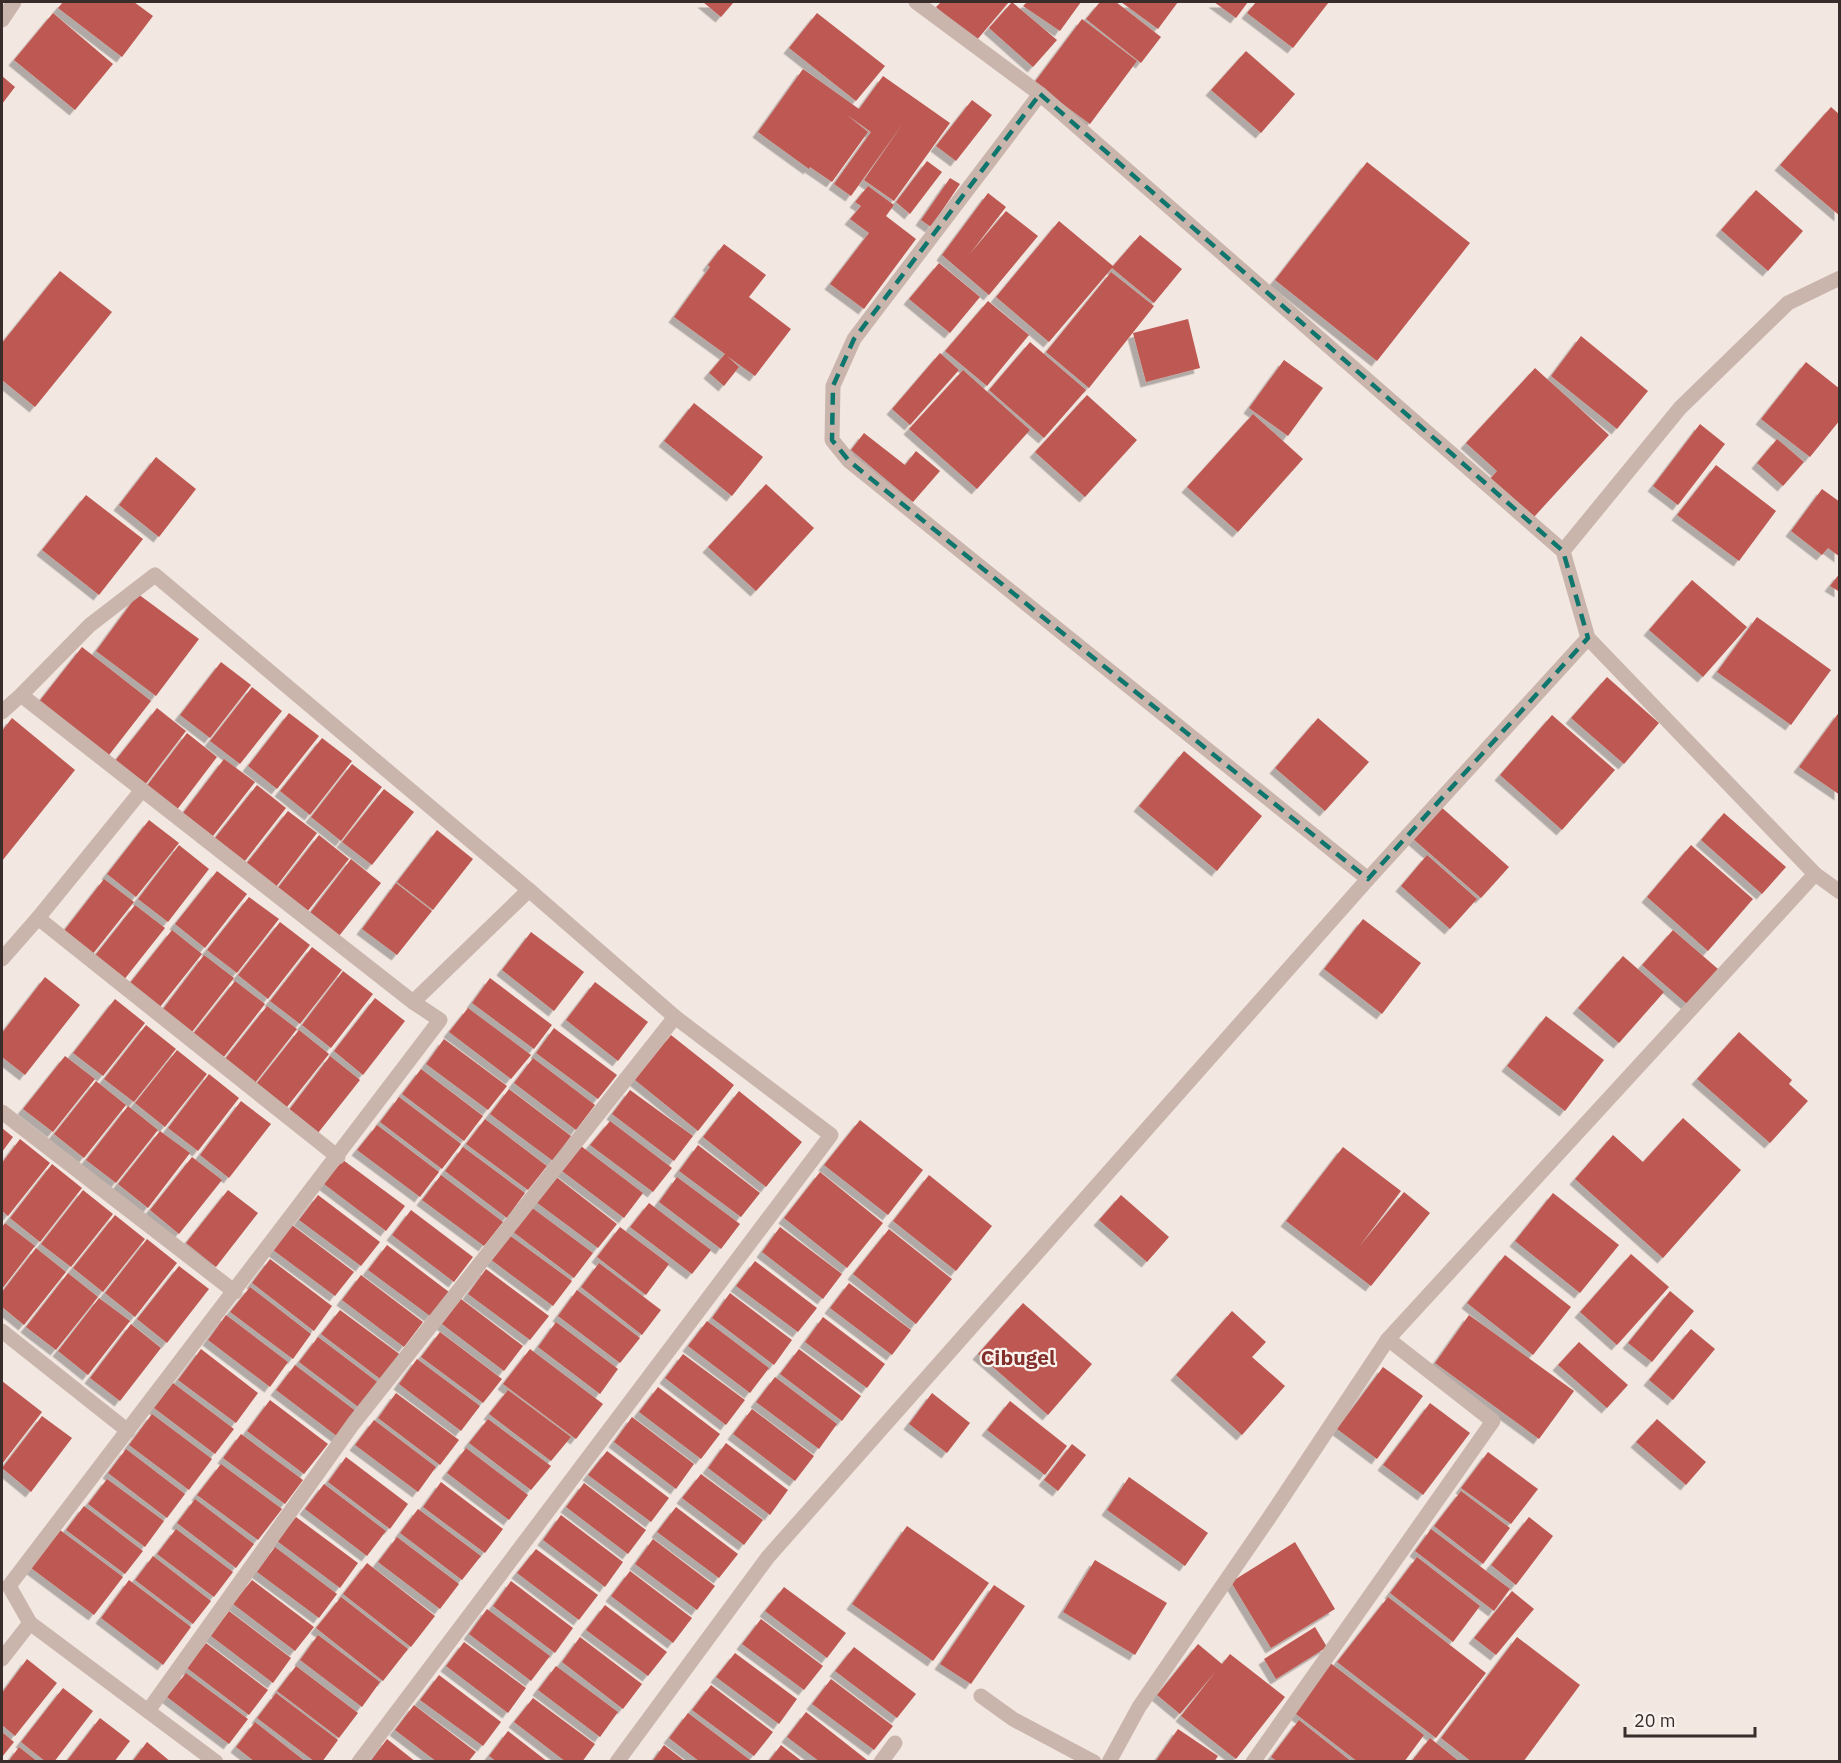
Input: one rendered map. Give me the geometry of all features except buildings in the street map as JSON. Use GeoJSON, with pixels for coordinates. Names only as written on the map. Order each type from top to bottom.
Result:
{"type":"FeatureCollection","features":[{"type":"Feature","properties":{"kind":"street"},"geometry":{"type":"LineString","coordinates":[[2,20],[14,2]]}},
{"type":"Feature","properties":{"kind":"street"},"geometry":{"type":"LineString","coordinates":[[916,2],[1040,94],[1563,551],[1588,638],[1815,874],[1839,892]]}},
{"type":"Feature","properties":{"kind":"street"},"geometry":{"type":"LineString","coordinates":[[1040,94],[854,339],[832,386],[832,440],[849,461],[1368,879]]}},
{"type":"Feature","properties":{"kind":"street"},"geometry":{"type":"LineString","coordinates":[[1563,551],[1680,408],[1788,303],[1839,278]]}},
{"type":"Feature","properties":{"kind":"street"},"geometry":{"type":"LineString","coordinates":[[2,712],[90,625],[155,575],[675,1017],[831,1136],[359,1761]]}},
{"type":"Feature","properties":{"kind":"street"},"geometry":{"type":"LineString","coordinates":[[617,1761],[768,1557],[1368,879],[1588,638]]}},
{"type":"Feature","properties":{"kind":"street"},"geometry":{"type":"LineString","coordinates":[[21,695],[413,1002],[440,1020],[338,1157],[9,1586],[30,1623],[216,1761]]}},
{"type":"Feature","properties":{"kind":"street"},"geometry":{"type":"LineString","coordinates":[[2,958],[38,918],[142,790]]}},
{"type":"Feature","properties":{"kind":"street"},"geometry":{"type":"LineString","coordinates":[[1110,1761],[1139,1707],[1388,1339],[1815,874]]}},
{"type":"Feature","properties":{"kind":"street"},"geometry":{"type":"LineString","coordinates":[[413,1002],[528,890]]}},
{"type":"Feature","properties":{"kind":"street"},"geometry":{"type":"LineString","coordinates":[[38,918],[338,1157]]}},
{"type":"Feature","properties":{"kind":"street"},"geometry":{"type":"LineString","coordinates":[[148,1711],[353,1424],[675,1017]]}},
{"type":"Feature","properties":{"kind":"street"},"geometry":{"type":"LineString","coordinates":[[2,1112],[235,1292]]}},
{"type":"Feature","properties":{"kind":"street"},"geometry":{"type":"LineString","coordinates":[[2,1331],[128,1431]]}},
{"type":"Feature","properties":{"kind":"street"},"geometry":{"type":"LineString","coordinates":[[1253,1761],[1493,1421],[1388,1339]]}},
{"type":"Feature","properties":{"kind":"street"},"geometry":{"type":"LineString","coordinates":[[2,1659],[30,1623]]}},
{"type":"Feature","properties":{"kind":"street"},"geometry":{"type":"LineString","coordinates":[[981,1696],[1013,1719],[1094,1761]]}},
{"type":"Feature","properties":{"kind":"street"},"geometry":{"type":"LineString","coordinates":[[881,1761],[895,1743]]}},
{"type":"Feature","properties":{"kind":"highlighted area"},"geometry":{"type":"Polygon","coordinates":[[[1040,94],[1563,551],[1588,638],[1368,879],[849,461],[832,440],[833,386],[854,339],[1040,94]]]}},
{"type":"Feature","properties":{"kind":"district","name":"Cibugel"},"geometry":{"type":"Point","coordinates":[1018,1358]}}]}
